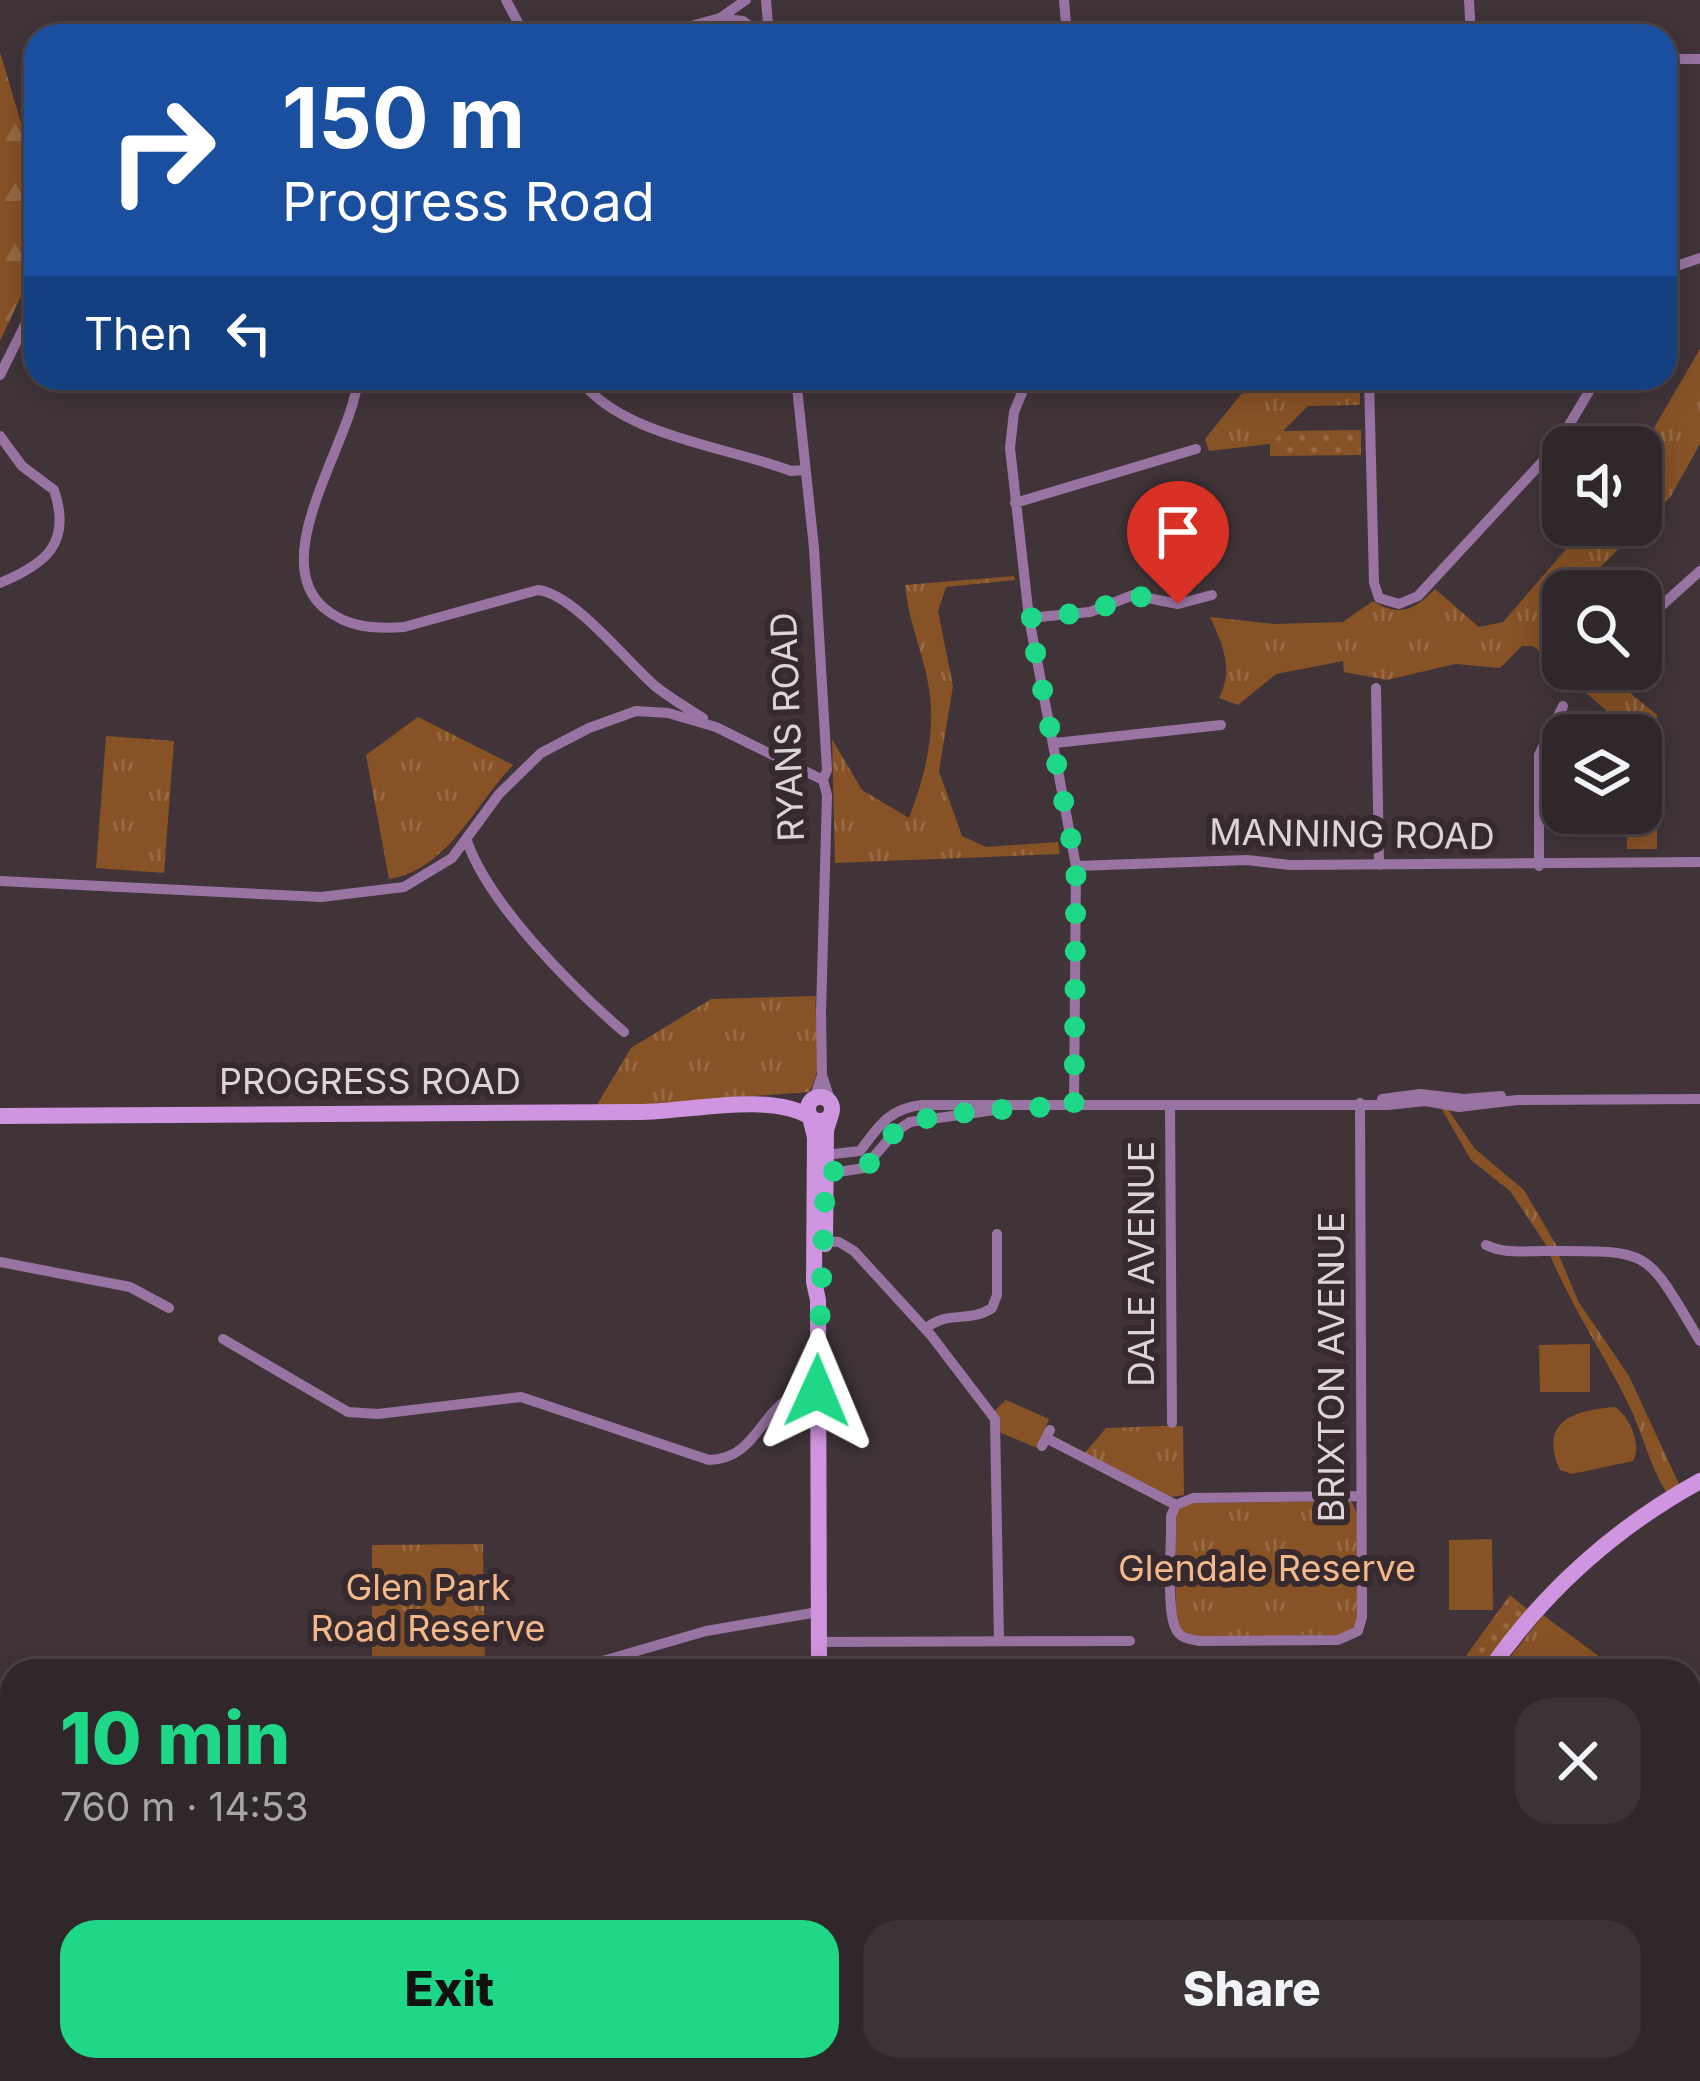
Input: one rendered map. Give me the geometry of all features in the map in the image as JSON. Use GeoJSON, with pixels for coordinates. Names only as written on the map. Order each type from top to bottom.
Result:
{"type":"FeatureCollection","features":[{"type":"Feature","properties":{"kind":"street"},"geometry":{"type":"LineString","coordinates":[[698,24],[720,18],[746,0]]}},
{"type":"Feature","properties":{"kind":"street"},"geometry":{"type":"LineString","coordinates":[[720,18],[747,24]]}},
{"type":"Feature","properties":{"kind":"street"},"geometry":{"type":"LineString","coordinates":[[0,376],[24,327]]}},
{"type":"Feature","properties":{"kind":"street"},"geometry":{"type":"LineString","coordinates":[[356,390],[352,413],[305,533],[304,572],[316,600],[351,624],[386,628],[547,591],[658,688],[716,727],[824,780]]}},
{"type":"Feature","properties":{"kind":"street"},"geometry":{"type":"LineString","coordinates":[[593,390],[610,405],[670,436],[791,471],[804,470]]}},
{"type":"Feature","properties":{"kind":"street","name":"RYANS ROAD"},"geometry":{"type":"LineString","coordinates":[[797,390],[815,570],[827,770],[818,1108],[826,1130],[818,1300],[818,1659]]}},
{"type":"Feature","properties":{"kind":"street"},"geometry":{"type":"LineString","coordinates":[[1024,390],[1010,430],[1015,503],[1029,618],[1076,866],[1074,1106]]}},
{"type":"Feature","properties":{"kind":"street"},"geometry":{"type":"LineString","coordinates":[[1369,390],[1374,583],[1379,598],[1399,604],[1418,596],[1545,461],[1590,390]]}},
{"type":"Feature","properties":{"kind":"street"},"geometry":{"type":"LineString","coordinates":[[0,436],[22,466],[54,490],[59,513],[56,543],[46,559],[0,583]]}},
{"type":"Feature","properties":{"kind":"street"},"geometry":{"type":"LineString","coordinates":[[1015,503],[1196,449]]}},
{"type":"Feature","properties":{"kind":"street"},"geometry":{"type":"LineString","coordinates":[[776,464],[802,454]]}},
{"type":"Feature","properties":{"kind":"street"},"geometry":{"type":"LineString","coordinates":[[1662,605],[1700,571]]}},
{"type":"Feature","properties":{"kind":"street"},"geometry":{"type":"LineString","coordinates":[[1029,618],[1090,612],[1132,595],[1178,604],[1211,595]]}},
{"type":"Feature","properties":{"kind":"street"},"geometry":{"type":"LineString","coordinates":[[1376,688],[1379,865]]}},
{"type":"Feature","properties":{"kind":"street"},"geometry":{"type":"LineString","coordinates":[[1540,866],[1539,755],[1563,706]]}},
{"type":"Feature","properties":{"kind":"street"},"geometry":{"type":"LineString","coordinates":[[0,881],[350,896],[412,884],[443,866],[520,771],[552,746],[646,710],[716,727]]}},
{"type":"Feature","properties":{"kind":"street"},"geometry":{"type":"LineString","coordinates":[[1055,743],[1221,725]]}},
{"type":"Feature","properties":{"kind":"street"},"geometry":{"type":"LineString","coordinates":[[467,842],[494,893],[563,973],[624,1032]]}},
{"type":"Feature","properties":{"kind":"street","name":"MANNING ROAD"},"geometry":{"type":"LineString","coordinates":[[1076,866],[1247,860],[1290,865],[1700,862]]}},
{"type":"Feature","properties":{"kind":"street"},"geometry":{"type":"LineString","coordinates":[[821,1163],[860,1151],[875,1126],[902,1108],[1430,1101],[1459,1107],[1517,1100],[1700,1100]]}},
{"type":"Feature","properties":{"kind":"street","name":"BRIXTON AVENUE"},"geometry":{"type":"LineString","coordinates":[[1176,1505],[1172,1612],[1179,1633],[1199,1641],[1338,1640],[1358,1630],[1362,1617],[1364,1102]]}},
{"type":"Feature","properties":{"kind":"street","name":"PROGRESS ROAD"},"geometry":{"type":"LineString","coordinates":[[0,1116],[660,1112],[741,1105],[818,1108]]}},
{"type":"Feature","properties":{"kind":"street","name":"DALE AVENUE"},"geometry":{"type":"LineString","coordinates":[[1170,1105],[1172,1423]]}},
{"type":"Feature","properties":{"kind":"street"},"geometry":{"type":"LineString","coordinates":[[925,1329],[943,1317],[975,1316],[992,1308],[997,1295],[997,1234]]}},
{"type":"Feature","properties":{"kind":"street"},"geometry":{"type":"LineString","coordinates":[[819,1241],[839,1242],[854,1251],[925,1329],[995,1419],[999,1641]]}},
{"type":"Feature","properties":{"kind":"street"},"geometry":{"type":"LineString","coordinates":[[1486,1245],[1504,1251],[1610,1251],[1637,1256],[1662,1278],[1700,1341]]}},
{"type":"Feature","properties":{"kind":"street"},"geometry":{"type":"LineString","coordinates":[[0,1262],[130,1287],[169,1307]]}},
{"type":"Feature","properties":{"kind":"street"},"geometry":{"type":"LineString","coordinates":[[223,1339],[347,1412],[378,1414],[521,1397],[709,1460],[741,1450],[789,1396],[817,1391]]}},
{"type":"Feature","properties":{"kind":"street"},"geometry":{"type":"LineString","coordinates":[[1046,1438],[1176,1505],[1193,1498],[1361,1496]]}},
{"type":"Feature","properties":{"kind":"street"},"geometry":{"type":"LineString","coordinates":[[1499,1659],[1579,1568],[1639,1520],[1700,1481]]}},
{"type":"Feature","properties":{"kind":"street"},"geometry":{"type":"LineString","coordinates":[[608,1659],[706,1630],[818,1612]]}},
{"type":"Feature","properties":{"kind":"street"},"geometry":{"type":"LineString","coordinates":[[818,1642],[1130,1641]]}},
{"type":"Feature","properties":{"kind":"green space"},"geometry":{"type":"Polygon","coordinates":[[[0,52],[24,133],[24,290],[0,341],[0,52]]]}},
{"type":"Feature","properties":{"kind":"green space"},"geometry":{"type":"Polygon","coordinates":[[[1700,349],[1700,444],[1662,505],[1662,426],[1655,426],[1700,349]]]}},
{"type":"Feature","properties":{"kind":"green space"},"geometry":{"type":"Polygon","coordinates":[[[1244,390],[1360,390],[1360,405],[1308,406],[1270,444],[1209,451],[1205,439],[1244,390]]]}},
{"type":"Feature","properties":{"kind":"green space"},"geometry":{"type":"Polygon","coordinates":[[[1361,430],[1361,455],[1270,456],[1270,444],[1282,431],[1361,430]]]}},
{"type":"Feature","properties":{"kind":"green space"},"geometry":{"type":"Polygon","coordinates":[[[1569,546],[1622,546],[1598,570],[1548,570],[1569,546]]]}},
{"type":"Feature","properties":{"kind":"green space"},"geometry":{"type":"Polygon","coordinates":[[[1014,576],[1015,580],[946,587],[938,611],[953,686],[939,771],[962,836],[986,847],[1058,842],[1060,854],[835,863],[832,739],[862,790],[909,818],[924,770],[931,705],[905,585],[1014,576]]]}},
{"type":"Feature","properties":{"kind":"green space"},"geometry":{"type":"Polygon","coordinates":[[[1542,577],[1542,654],[1533,646],[1522,646],[1500,668],[1455,664],[1387,680],[1344,672],[1343,661],[1276,674],[1238,705],[1219,698],[1226,667],[1210,617],[1274,624],[1343,622],[1373,601],[1391,609],[1407,609],[1435,589],[1479,627],[1503,622],[1542,577]]]}},
{"type":"Feature","properties":{"kind":"green space"},"geometry":{"type":"Polygon","coordinates":[[[1583,690],[1627,690],[1656,714],[1610,714],[1583,690]]]}},
{"type":"Feature","properties":{"kind":"green space"},"geometry":{"type":"Polygon","coordinates":[[[418,717],[513,765],[445,849],[410,873],[389,879],[366,755],[418,717]]]}},
{"type":"Feature","properties":{"kind":"green space"},"geometry":{"type":"Polygon","coordinates":[[[106,736],[174,741],[164,873],[96,868],[106,736]]]}},
{"type":"Feature","properties":{"kind":"green space"},"geometry":{"type":"Polygon","coordinates":[[[1627,834],[1657,834],[1657,849],[1627,849],[1627,834]]]}},
{"type":"Feature","properties":{"kind":"green space"},"geometry":{"type":"Polygon","coordinates":[[[816,996],[818,1057],[809,1092],[595,1108],[631,1048],[711,999],[816,996]]]}},
{"type":"Feature","properties":{"kind":"green space"},"geometry":{"type":"Polygon","coordinates":[[[1440,1106],[1447,1108],[1475,1149],[1524,1190],[1558,1248],[1548,1248],[1510,1191],[1471,1160],[1440,1106]]]}},
{"type":"Feature","properties":{"kind":"green space"},"geometry":{"type":"Polygon","coordinates":[[[1550,1255],[1559,1255],[1578,1301],[1629,1376],[1679,1484],[1666,1492],[1629,1405],[1550,1255]]]}},
{"type":"Feature","properties":{"kind":"green space"},"geometry":{"type":"Polygon","coordinates":[[[1590,1344],[1590,1392],[1540,1392],[1539,1345],[1590,1344]]]}},
{"type":"Feature","properties":{"kind":"green space"},"geometry":{"type":"Polygon","coordinates":[[[1006,1400],[1049,1419],[1037,1448],[1001,1433],[995,1410],[1006,1400]]]}},
{"type":"Feature","properties":{"kind":"green space"},"geometry":{"type":"Polygon","coordinates":[[[1615,1407],[1633,1432],[1633,1461],[1572,1474],[1560,1470],[1554,1453],[1557,1429],[1574,1415],[1615,1407]]]}},
{"type":"Feature","properties":{"kind":"green space"},"geometry":{"type":"Polygon","coordinates":[[[1183,1426],[1184,1495],[1171,1497],[1084,1454],[1106,1428],[1183,1426]]]}},
{"type":"Feature","properties":{"kind":"green space","name":"Glendale Reserve"},"geometry":{"type":"Polygon","coordinates":[[[1351,1501],[1357,1513],[1358,1617],[1356,1626],[1345,1635],[1197,1637],[1181,1630],[1176,1616],[1175,1525],[1176,1513],[1186,1503],[1351,1501]]]}},
{"type":"Feature","properties":{"kind":"green space"},"geometry":{"type":"Polygon","coordinates":[[[1492,1539],[1493,1610],[1449,1610],[1449,1540],[1492,1539]]]}},
{"type":"Feature","properties":{"kind":"green space","name":"Glen Park Road Reserve"},"geometry":{"type":"Polygon","coordinates":[[[483,1544],[485,1659],[372,1659],[372,1545],[483,1544]]]}},
{"type":"Feature","properties":{"kind":"green space"},"geometry":{"type":"Polygon","coordinates":[[[1510,1595],[1527,1609],[1488,1659],[1464,1659],[1510,1595]]]}},
{"type":"Feature","properties":{"kind":"green space"},"geometry":{"type":"Polygon","coordinates":[[[1543,1615],[1603,1659],[1508,1659],[1543,1615]]]}},
{"type":"Feature","properties":{"kind":"route"},"geometry":{"type":"LineString","coordinates":[[817,1391],[826,1172],[864,1168],[910,1122],[1005,1108],[1074,1106],[1076,866],[1029,618],[1090,612],[1132,595],[1178,604]]}}]}
